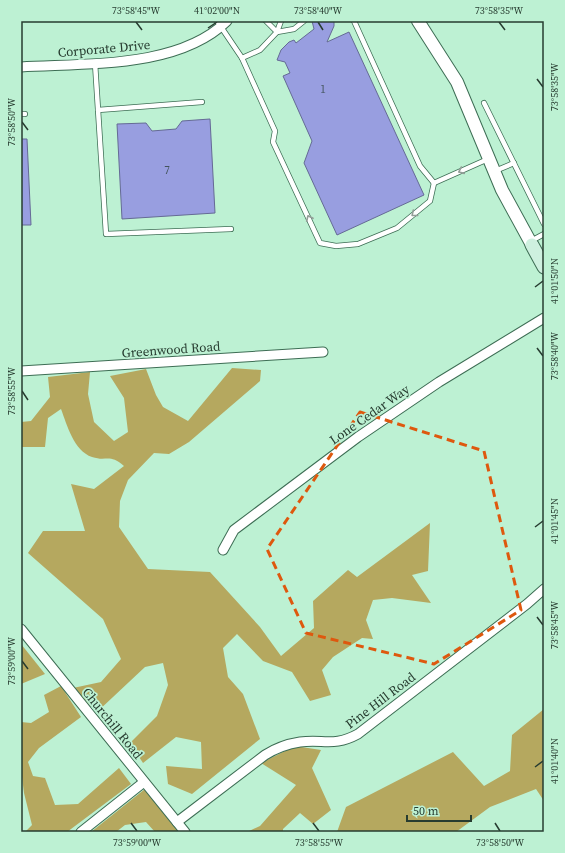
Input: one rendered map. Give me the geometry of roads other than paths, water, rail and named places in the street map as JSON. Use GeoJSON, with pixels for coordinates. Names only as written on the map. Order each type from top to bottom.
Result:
{"type":"FeatureCollection","features":[{"type":"Feature","properties":{"kind":"main road"},"geometry":{"type":"LineString","coordinates":[[531,243],[544,267]]}},
{"type":"Feature","properties":{"kind":"street"},"geometry":{"type":"LineString","coordinates":[[418,21],[457,82],[488,159],[531,243]]}},
{"type":"Feature","properties":{"kind":"street","name":"Corporate Drive"},"geometry":{"type":"LineString","coordinates":[[21,67],[131,61],[158,57],[190,46],[221,23]]}},
{"type":"Feature","properties":{"kind":"street","name":"Lone Cedar Way"},"geometry":{"type":"LineString","coordinates":[[223,550],[234,530],[358,437],[439,382],[544,318]]}},
{"type":"Feature","properties":{"kind":"street","name":"Greenwood Road"},"geometry":{"type":"LineString","coordinates":[[21,371],[322,352]]}},
{"type":"Feature","properties":{"kind":"street","name":"Pine Hill Road"},"geometry":{"type":"LineString","coordinates":[[177,822],[265,755],[276,749],[301,742],[340,742],[358,734],[527,604],[544,589]]}},
{"type":"Feature","properties":{"kind":"street","name":"Churchill Road"},"geometry":{"type":"LineString","coordinates":[[21,629],[185,832]]}},
{"type":"Feature","properties":{"kind":"street"},"geometry":{"type":"LineString","coordinates":[[81,832],[144,782]]}},
{"type":"Feature","properties":{"kind":"lane"},"geometry":{"type":"LineString","coordinates":[[266,21],[277,32]]}},
{"type":"Feature","properties":{"kind":"lane"},"geometry":{"type":"LineString","coordinates":[[242,58],[260,50],[277,32],[281,21]]}},
{"type":"Feature","properties":{"kind":"lane"},"geometry":{"type":"LineString","coordinates":[[277,32],[294,29],[304,21]]}},
{"type":"Feature","properties":{"kind":"lane"},"geometry":{"type":"LineString","coordinates":[[354,21],[420,166],[434,183]]}},
{"type":"Feature","properties":{"kind":"lane"},"geometry":{"type":"LineString","coordinates":[[221,23],[242,58],[275,131],[273,142],[320,243],[336,246],[358,244],[397,228],[430,201],[434,183]]}},
{"type":"Feature","properties":{"kind":"lane"},"geometry":{"type":"LineString","coordinates":[[95,63],[106,234],[231,229]]}},
{"type":"Feature","properties":{"kind":"lane"},"geometry":{"type":"LineString","coordinates":[[98,110],[202,102]]}},
{"type":"Feature","properties":{"kind":"lane"},"geometry":{"type":"LineString","coordinates":[[484,103],[544,224]]}},
{"type":"Feature","properties":{"kind":"lane"},"geometry":{"type":"LineString","coordinates":[[434,183],[488,159]]}},
{"type":"Feature","properties":{"kind":"lane"},"geometry":{"type":"LineString","coordinates":[[494,171],[514,163]]}},
{"type":"Feature","properties":{"kind":"lane"},"geometry":{"type":"LineString","coordinates":[[531,243],[544,234]]}}]}
